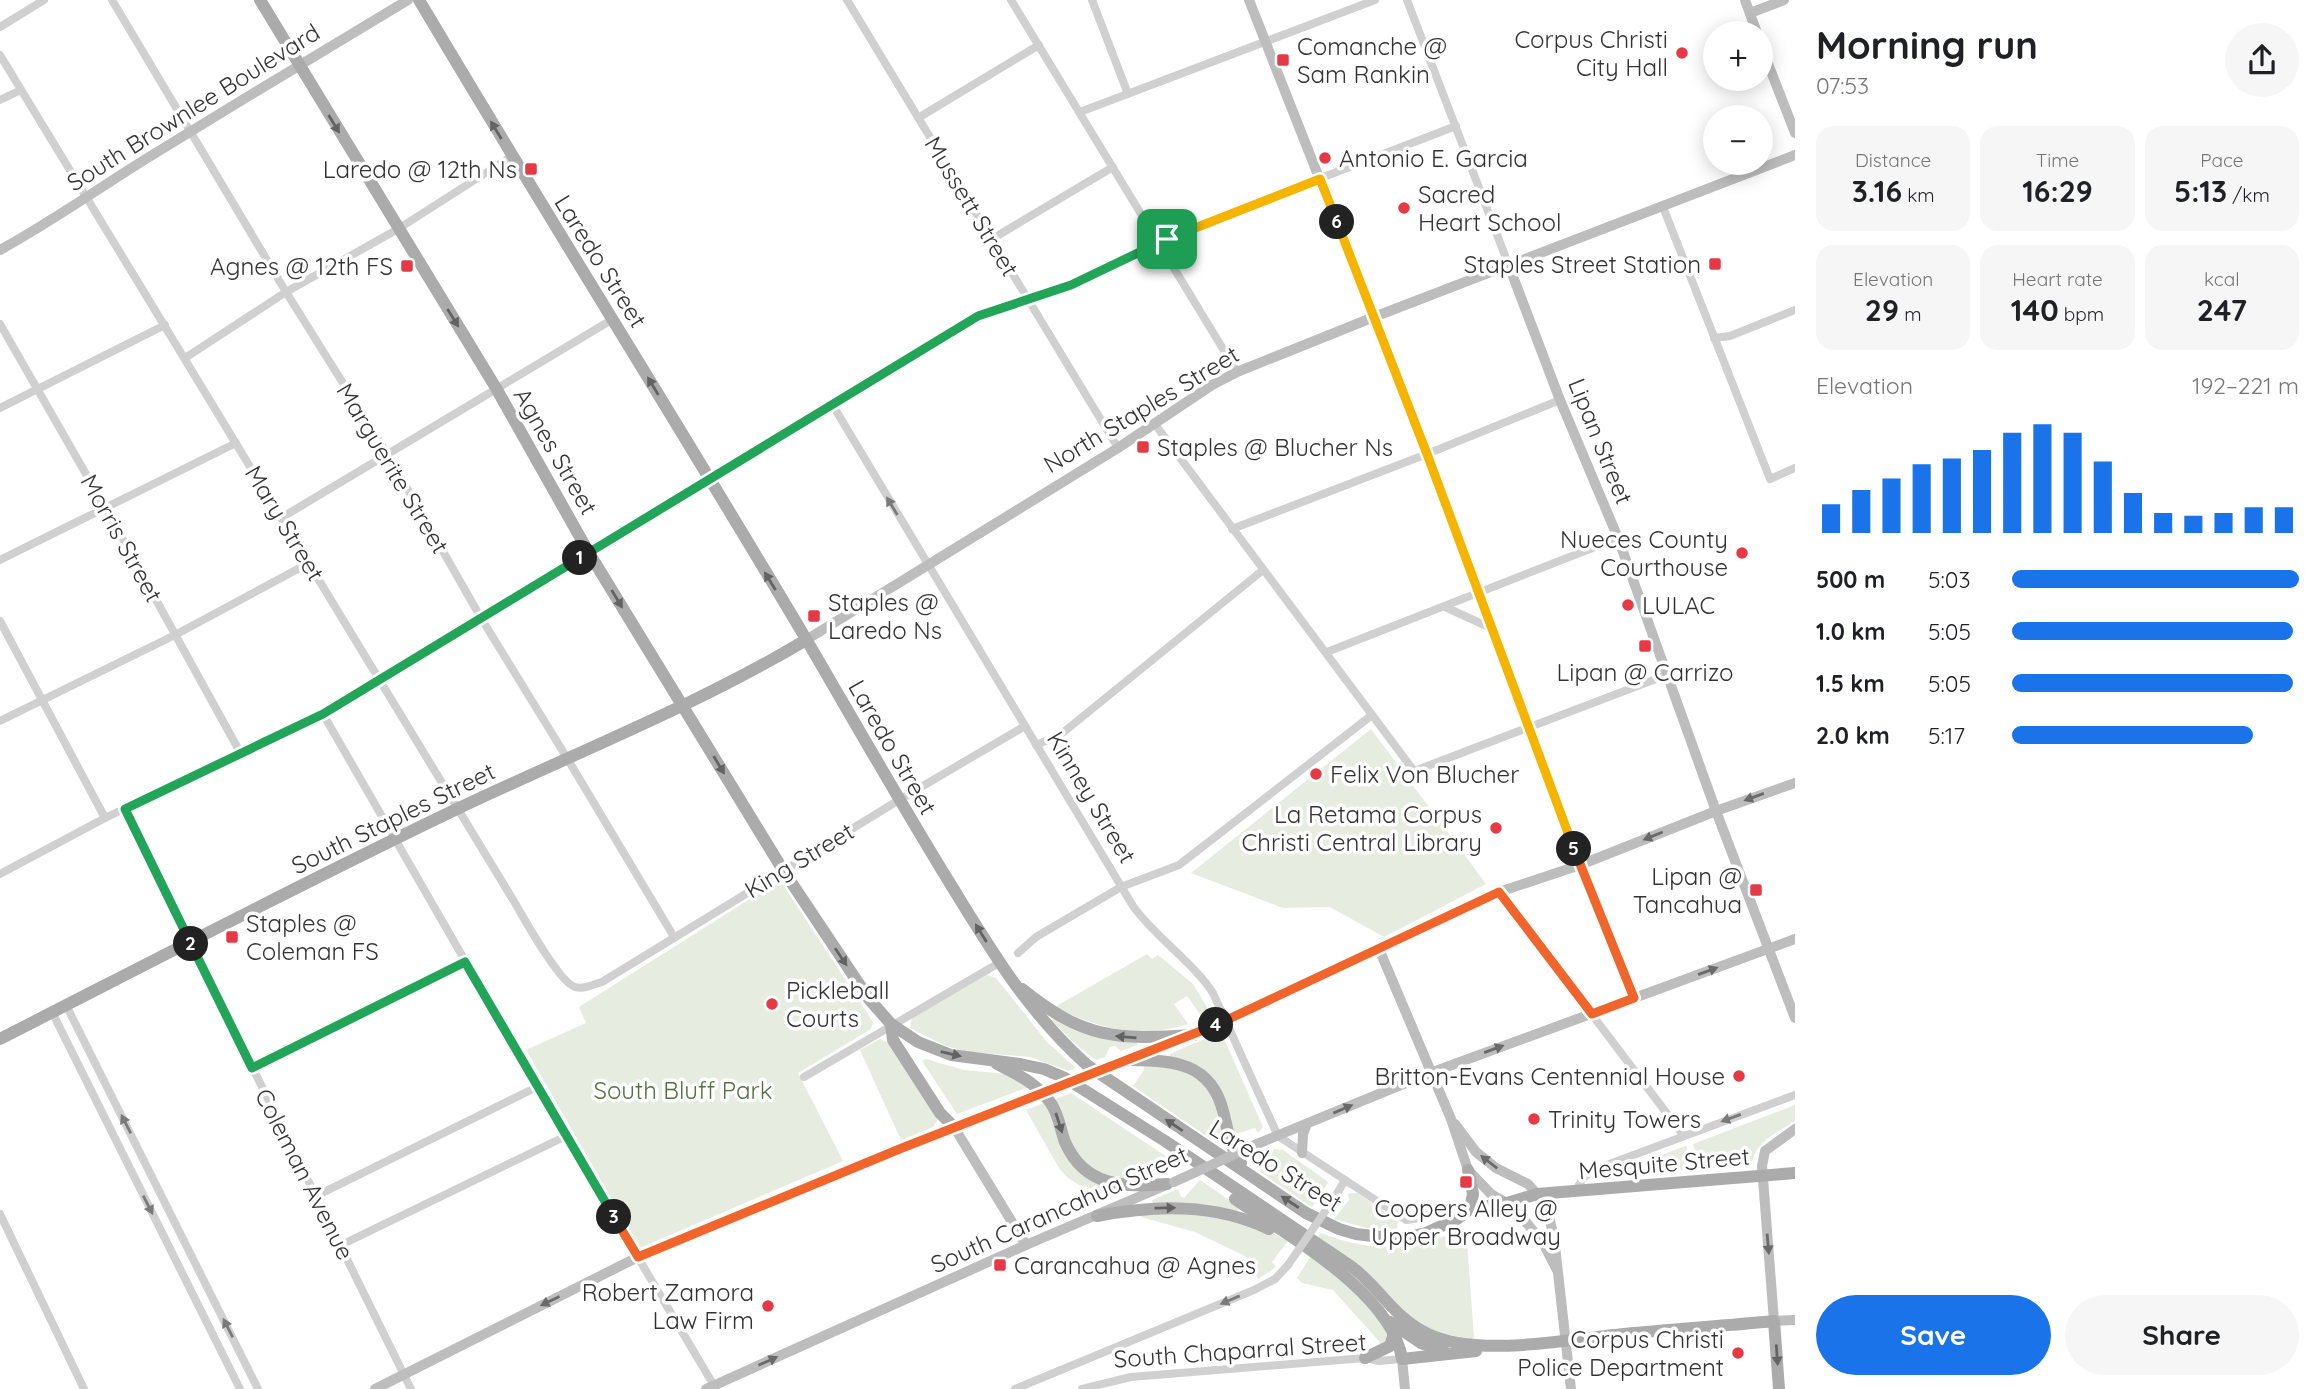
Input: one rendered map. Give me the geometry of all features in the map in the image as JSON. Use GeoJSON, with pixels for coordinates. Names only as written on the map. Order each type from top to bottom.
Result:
{"type":"FeatureCollection","features":[{"type":"Feature","properties":{"kind":"main road","name":"Agnes Street"},"geometry":{"type":"LineString","coordinates":[[260,0],[496,388],[589,552],[783,870],[869,999],[891,1024]]}},
{"type":"Feature","properties":{"kind":"main road","name":"South Brownlee Boulevard"},"geometry":{"type":"LineString","coordinates":[[0,250],[47,224],[86,196],[408,0]]}},
{"type":"Feature","properties":{"kind":"main road","name":"Laredo Street"},"geometry":{"type":"LineString","coordinates":[[419,0],[806,640],[898,800],[1010,980],[1048,1028],[1087,1065],[1251,1177],[1321,1221],[1339,1229],[1371,1237],[1426,1234],[1457,1219],[1470,1209],[1507,1203],[1537,1194]]}},
{"type":"Feature","properties":{"kind":"main road"},"geometry":{"type":"LineString","coordinates":[[1249,0],[1374,317]]}},
{"type":"Feature","properties":{"kind":"main road"},"geometry":{"type":"LineString","coordinates":[[1745,0],[1753,21]]}},
{"type":"Feature","properties":{"kind":"main road"},"geometry":{"type":"LineString","coordinates":[[1750,13],[1784,0]]}},
{"type":"Feature","properties":{"kind":"main road"},"geometry":{"type":"LineString","coordinates":[[1773,77],[1795,134]]}},
{"type":"Feature","properties":{"kind":"main road","name":"North Staples Street"},"geometry":{"type":"LineString","coordinates":[[806,640],[1118,448],[1212,385],[1237,372],[1795,155]]}},
{"type":"Feature","properties":{"kind":"main road","name":"Lipan Street"},"geometry":{"type":"LineString","coordinates":[[1509,266],[1560,400],[1618,538],[1716,811],[1795,1018]]}},
{"type":"Feature","properties":{"kind":"main road","name":"South Staples Street"},"geometry":{"type":"LineString","coordinates":[[0,1039],[458,808],[750,673],[806,640]]}},
{"type":"Feature","properties":{"kind":"main road"},"geometry":{"type":"LineString","coordinates":[[375,1389],[638,1257],[954,1127],[1194,1035],[1499,892],[1580,865],[1795,783]]}},
{"type":"Feature","properties":{"kind":"main road","name":"South Carancahua Street"},"geometry":{"type":"LineString","coordinates":[[712,1388],[1026,1245],[1257,1144],[1430,1073],[1795,939]]}},
{"type":"Feature","properties":{"kind":"main road"},"geometry":{"type":"LineString","coordinates":[[1379,949],[1451,1119],[1468,1170],[1473,1194],[1470,1209]]}},
{"type":"Feature","properties":{"kind":"main road"},"geometry":{"type":"LineString","coordinates":[[1010,980],[1053,1012],[1095,1031],[1127,1038],[1194,1035]]}},
{"type":"Feature","properties":{"kind":"main road"},"geometry":{"type":"LineString","coordinates":[[891,1024],[933,1049],[951,1055],[1020,1064],[1044,1069],[1065,1078],[1352,1267],[1413,1327],[1449,1342],[1499,1346]]}},
{"type":"Feature","properties":{"kind":"main road"},"geometry":{"type":"LineString","coordinates":[[891,1024],[893,1040],[940,1113],[954,1127],[1026,1245]]}},
{"type":"Feature","properties":{"kind":"main road"},"geometry":{"type":"LineString","coordinates":[[1128,1061],[1172,1061],[1196,1071],[1205,1078],[1219,1099],[1237,1158],[1251,1177]]}},
{"type":"Feature","properties":{"kind":"main road"},"geometry":{"type":"LineString","coordinates":[[994,1062],[1027,1080],[1042,1092],[1052,1104],[1073,1156],[1093,1176],[1121,1186],[1170,1183]]}},
{"type":"Feature","properties":{"kind":"main road"},"geometry":{"type":"LineString","coordinates":[[1451,1119],[1476,1152],[1496,1168],[1528,1184],[1548,1213],[1571,1389]]}},
{"type":"Feature","properties":{"kind":"main road"},"geometry":{"type":"LineString","coordinates":[[1302,1153],[1303,1134],[1307,1124]]}},
{"type":"Feature","properties":{"kind":"main road"},"geometry":{"type":"LineString","coordinates":[[1779,1389],[1762,1176],[1765,1151],[1795,1129]]}},
{"type":"Feature","properties":{"kind":"main road"},"geometry":{"type":"LineString","coordinates":[[1165,1142],[1220,1188],[1360,1288],[1394,1334],[1402,1359],[1405,1389]]}},
{"type":"Feature","properties":{"kind":"main road"},"geometry":{"type":"LineString","coordinates":[[1468,1170],[1491,1194],[1507,1203],[1543,1243],[1557,1270]]}},
{"type":"Feature","properties":{"kind":"main road","name":"Mesquite Street"},"geometry":{"type":"LineString","coordinates":[[1537,1194],[1795,1174]]}},
{"type":"Feature","properties":{"kind":"main road"},"geometry":{"type":"LineString","coordinates":[[1097,1216],[1158,1208],[1208,1210],[1247,1220],[1298,1243]]}},
{"type":"Feature","properties":{"kind":"main road"},"geometry":{"type":"LineString","coordinates":[[1385,1319],[1421,1343],[1455,1353]]}},
{"type":"Feature","properties":{"kind":"main road"},"geometry":{"type":"LineString","coordinates":[[1402,1359],[1566,1339],[1795,1320]]}},
{"type":"Feature","properties":{"kind":"main road"},"geometry":{"type":"LineString","coordinates":[[1365,1358],[1390,1346],[1394,1334]]}},
{"type":"Feature","properties":{"kind":"street"},"geometry":{"type":"LineString","coordinates":[[0,27],[44,0]]}},
{"type":"Feature","properties":{"kind":"street","name":"Marguerite Street"},"geometry":{"type":"LineString","coordinates":[[112,0],[286,292],[388,455],[481,618],[674,937]]}},
{"type":"Feature","properties":{"kind":"street","name":"Mussett Street"},"geometry":{"type":"LineString","coordinates":[[848,0],[1118,448]]}},
{"type":"Feature","properties":{"kind":"street"},"geometry":{"type":"LineString","coordinates":[[1011,0],[1237,372]]}},
{"type":"Feature","properties":{"kind":"street"},"geometry":{"type":"LineString","coordinates":[[1092,0],[1128,93]]}},
{"type":"Feature","properties":{"kind":"street"},"geometry":{"type":"LineString","coordinates":[[1080,113],[1375,0]]}},
{"type":"Feature","properties":{"kind":"street","name":"Lipan Street"},"geometry":{"type":"LineString","coordinates":[[1408,0],[1509,266]]}},
{"type":"Feature","properties":{"kind":"street"},"geometry":{"type":"LineString","coordinates":[[918,118],[1039,45]]}},
{"type":"Feature","properties":{"kind":"street","name":"Mary Street"},"geometry":{"type":"LineString","coordinates":[[0,55],[558,972],[573,987]]}},
{"type":"Feature","properties":{"kind":"street"},"geometry":{"type":"LineString","coordinates":[[0,100],[21,90]]}},
{"type":"Feature","properties":{"kind":"street"},"geometry":{"type":"LineString","coordinates":[[0,874],[105,818],[323,714],[978,316],[1071,285],[1178,233],[1456,127]]}},
{"type":"Feature","properties":{"kind":"street"},"geometry":{"type":"LineString","coordinates":[[185,358],[286,292],[398,229],[512,156]]}},
{"type":"Feature","properties":{"kind":"street"},"geometry":{"type":"LineString","coordinates":[[992,239],[1113,167]]}},
{"type":"Feature","properties":{"kind":"street"},"geometry":{"type":"LineString","coordinates":[[1663,207],[1770,479],[1795,468]]}},
{"type":"Feature","properties":{"kind":"street"},"geometry":{"type":"LineString","coordinates":[[1714,338],[1730,335],[1795,310]]}},
{"type":"Feature","properties":{"kind":"street"},"geometry":{"type":"LineString","coordinates":[[1374,317],[1580,865],[1634,998]]}},
{"type":"Feature","properties":{"kind":"street"},"geometry":{"type":"LineString","coordinates":[[281,518],[613,319]]}},
{"type":"Feature","properties":{"kind":"street","name":"Morris Street"},"geometry":{"type":"LineString","coordinates":[[0,324],[241,754]]}},
{"type":"Feature","properties":{"kind":"street"},"geometry":{"type":"LineString","coordinates":[[0,408],[164,325]]}},
{"type":"Feature","properties":{"kind":"street"},"geometry":{"type":"LineString","coordinates":[[1232,528],[1560,400]]}},
{"type":"Feature","properties":{"kind":"street","name":"Kinney Street"},"geometry":{"type":"LineString","coordinates":[[832,404],[1121,887],[1146,923],[1203,978],[1213,993],[1278,1136]]}},
{"type":"Feature","properties":{"kind":"street"},"geometry":{"type":"LineString","coordinates":[[1154,423],[1414,771],[1669,674]]}},
{"type":"Feature","properties":{"kind":"street"},"geometry":{"type":"LineString","coordinates":[[0,560],[236,443]]}},
{"type":"Feature","properties":{"kind":"street"},"geometry":{"type":"LineString","coordinates":[[1326,652],[1618,538]]}},
{"type":"Feature","properties":{"kind":"street"},"geometry":{"type":"LineString","coordinates":[[0,721],[176,635],[309,563]]}},
{"type":"Feature","properties":{"kind":"street"},"geometry":{"type":"LineString","coordinates":[[1035,745],[1060,735],[1263,570]]}},
{"type":"Feature","properties":{"kind":"street"},"geometry":{"type":"LineString","coordinates":[[1445,607],[1491,628]]}},
{"type":"Feature","properties":{"kind":"street"},"geometry":{"type":"LineString","coordinates":[[0,621],[105,818]]}},
{"type":"Feature","properties":{"kind":"street"},"geometry":{"type":"LineString","coordinates":[[323,714],[712,1388]]}},
{"type":"Feature","properties":{"kind":"street"},"geometry":{"type":"LineString","coordinates":[[1018,953],[1036,937],[1121,887],[1180,866],[1372,715]]}},
{"type":"Feature","properties":{"kind":"street","name":"King Street"},"geometry":{"type":"LineString","coordinates":[[573,987],[581,988],[602,982],[898,800],[1025,726]]}},
{"type":"Feature","properties":{"kind":"street","name":"Coleman Avenue"},"geometry":{"type":"LineString","coordinates":[[125,809],[411,1389]]}},
{"type":"Feature","properties":{"kind":"street"},"geometry":{"type":"LineString","coordinates":[[1499,892],[1684,1136]]}},
{"type":"Feature","properties":{"kind":"street"},"geometry":{"type":"LineString","coordinates":[[252,1068],[465,962]]}},
{"type":"Feature","properties":{"kind":"street"},"geometry":{"type":"LineString","coordinates":[[804,1077],[999,963]]}},
{"type":"Feature","properties":{"kind":"street"},"geometry":{"type":"LineString","coordinates":[[66,1005],[258,1389]]}},
{"type":"Feature","properties":{"kind":"street"},"geometry":{"type":"LineString","coordinates":[[52,1012],[240,1389]]}},
{"type":"Feature","properties":{"kind":"street"},"geometry":{"type":"LineString","coordinates":[[316,1196],[537,1087]]}},
{"type":"Feature","properties":{"kind":"street"},"geometry":{"type":"LineString","coordinates":[[1575,1192],[1583,1178],[1596,1168],[1795,1095]]}},
{"type":"Feature","properties":{"kind":"street"},"geometry":{"type":"LineString","coordinates":[[341,1245],[566,1136]]}},
{"type":"Feature","properties":{"kind":"street"},"geometry":{"type":"LineString","coordinates":[[1278,1136],[1406,1220],[1421,1218],[1450,1205],[1470,1209]]}},
{"type":"Feature","properties":{"kind":"street"},"geometry":{"type":"LineString","coordinates":[[124,1157],[139,1150]]}},
{"type":"Feature","properties":{"kind":"street"},"geometry":{"type":"LineString","coordinates":[[1015,1389],[1275,1279],[1288,1265],[1345,1180]]}},
{"type":"Feature","properties":{"kind":"street"},"geometry":{"type":"LineString","coordinates":[[0,1214],[83,1389]]}},
{"type":"Feature","properties":{"kind":"street"},"geometry":{"type":"LineString","coordinates":[[192,1293],[207,1286]]}},
{"type":"Feature","properties":{"kind":"street","name":"South Chaparral Street"},"geometry":{"type":"LineString","coordinates":[[1087,1388],[1131,1377],[1365,1358],[1379,1361],[1402,1359]]}},
{"type":"Feature","properties":{"kind":"green space"},"geometry":{"type":"Polygon","coordinates":[[[1371,729],[1486,884],[1384,937],[1330,907],[1283,908],[1191,873],[1371,729]]]}},
{"type":"Feature","properties":{"kind":"green space","name":"South Bluff Park"},"geometry":{"type":"Polygon","coordinates":[[[780,880],[873,1022],[871,1029],[798,1073],[843,1161],[640,1248],[526,1050],[586,1023],[579,1007],[780,880]]]}},
{"type":"Feature","properties":{"kind":"green space"},"geometry":{"type":"Polygon","coordinates":[[[1147,954],[1152,959],[1158,955],[1193,984],[1211,1014],[1202,1017],[1187,996],[1174,1004],[1188,1024],[1153,1031],[1137,1031],[1104,1026],[1055,1007],[1147,954]]]}},
{"type":"Feature","properties":{"kind":"green space"},"geometry":{"type":"Polygon","coordinates":[[[987,975],[996,978],[1047,1042],[1076,1068],[1069,1071],[1030,1057],[968,1052],[946,1046],[910,1028],[912,1017],[987,975]]]}},
{"type":"Feature","properties":{"kind":"green space"},"geometry":{"type":"Polygon","coordinates":[[[1055,1018],[1137,1042],[1137,1045],[1121,1051],[1115,1046],[1110,1047],[1105,1057],[1096,1060],[1052,1021],[1055,1018]]]}},
{"type":"Feature","properties":{"kind":"green space"},"geometry":{"type":"Polygon","coordinates":[[[1221,1032],[1263,1127],[1258,1133],[1255,1128],[1232,1135],[1223,1097],[1170,1057],[1170,1054],[1221,1032]]]}},
{"type":"Feature","properties":{"kind":"green space"},"geometry":{"type":"Polygon","coordinates":[[[880,1039],[889,1043],[937,1115],[933,1127],[901,1140],[860,1050],[880,1039]]]}},
{"type":"Feature","properties":{"kind":"green space"},"geometry":{"type":"Polygon","coordinates":[[[926,1059],[964,1070],[1007,1074],[1031,1086],[957,1114],[922,1061],[926,1059]]]}},
{"type":"Feature","properties":{"kind":"green space"},"geometry":{"type":"Polygon","coordinates":[[[1144,1065],[1188,1070],[1211,1091],[1225,1140],[1217,1143],[1133,1086],[1144,1070],[1144,1065]]]}},
{"type":"Feature","properties":{"kind":"green space"},"geometry":{"type":"Polygon","coordinates":[[[1071,1093],[1167,1157],[1150,1179],[1127,1180],[1110,1177],[1084,1162],[1068,1135],[1055,1099],[1071,1093]]]}},
{"type":"Feature","properties":{"kind":"green space"},"geometry":{"type":"Polygon","coordinates":[[[1047,1102],[1068,1155],[1123,1191],[1106,1198],[1098,1190],[1079,1185],[1068,1178],[1059,1168],[1026,1110],[1047,1102]]]}},
{"type":"Feature","properties":{"kind":"green space"},"geometry":{"type":"Polygon","coordinates":[[[1795,1105],[1795,1121],[1762,1144],[1752,1165],[1700,1169],[1693,1144],[1795,1105]]]}},
{"type":"Feature","properties":{"kind":"green space"},"geometry":{"type":"Polygon","coordinates":[[[1686,1146],[1693,1169],[1601,1177],[1686,1146]]]}},
{"type":"Feature","properties":{"kind":"green space"},"geometry":{"type":"Polygon","coordinates":[[[1274,1149],[1283,1150],[1327,1181],[1312,1207],[1260,1172],[1274,1149]]]}},
{"type":"Feature","properties":{"kind":"green space"},"geometry":{"type":"Polygon","coordinates":[[[1200,1180],[1239,1207],[1237,1213],[1153,1203],[1152,1200],[1178,1189],[1184,1198],[1200,1180]]]}},
{"type":"Feature","properties":{"kind":"green space"},"geometry":{"type":"Polygon","coordinates":[[[1357,1193],[1398,1221],[1397,1230],[1366,1228],[1334,1219],[1349,1200],[1348,1194],[1357,1193]]]}},
{"type":"Feature","properties":{"kind":"green space"},"geometry":{"type":"Polygon","coordinates":[[[1141,1213],[1203,1213],[1263,1229],[1288,1241],[1272,1262],[1276,1267],[1258,1279],[1247,1257],[1195,1232],[1141,1217],[1141,1213]]]}},
{"type":"Feature","properties":{"kind":"green space"},"geometry":{"type":"Polygon","coordinates":[[[1466,1228],[1474,1337],[1472,1339],[1439,1333],[1413,1320],[1370,1275],[1318,1237],[1321,1233],[1359,1244],[1394,1247],[1429,1241],[1466,1228]]]}},
{"type":"Feature","properties":{"kind":"green space"},"geometry":{"type":"Polygon","coordinates":[[[1311,1256],[1365,1297],[1390,1339],[1381,1349],[1379,1341],[1333,1290],[1302,1283],[1297,1278],[1311,1256]]]}},
{"type":"Feature","properties":{"kind":"place","name":"Corpus Christi City Hall"},"geometry":{"type":"Point","coordinates":[1682,53]}},
{"type":"Feature","properties":{"kind":"place","name":"Comanche @ Sam Rankin"},"geometry":{"type":"Point","coordinates":[1283,60]}},
{"type":"Feature","properties":{"kind":"place","name":"Antonio E. Garcia"},"geometry":{"type":"Point","coordinates":[1325,158]}},
{"type":"Feature","properties":{"kind":"place","name":"Laredo @ 12th Ns"},"geometry":{"type":"Point","coordinates":[531,169]}},
{"type":"Feature","properties":{"kind":"place","name":"Sacred Heart School"},"geometry":{"type":"Point","coordinates":[1404,208]}},
{"type":"Feature","properties":{"kind":"place","name":"Staples Street Station"},"geometry":{"type":"Point","coordinates":[1715,264]}},
{"type":"Feature","properties":{"kind":"place","name":"Agnes @ 12th FS"},"geometry":{"type":"Point","coordinates":[407,266]}},
{"type":"Feature","properties":{"kind":"place","name":"Staples @ Blucher Ns"},"geometry":{"type":"Point","coordinates":[1143,447]}},
{"type":"Feature","properties":{"kind":"place","name":"Nueces County Courthouse"},"geometry":{"type":"Point","coordinates":[1742,553]}},
{"type":"Feature","properties":{"kind":"place","name":"LULAC"},"geometry":{"type":"Point","coordinates":[1628,605]}},
{"type":"Feature","properties":{"kind":"place","name":"Staples @ Laredo Ns"},"geometry":{"type":"Point","coordinates":[814,616]}},
{"type":"Feature","properties":{"kind":"place","name":"Lipan @ Carrizo"},"geometry":{"type":"Point","coordinates":[1645,646]}},
{"type":"Feature","properties":{"kind":"place","name":"Felix Von Blucher"},"geometry":{"type":"Point","coordinates":[1316,774]}},
{"type":"Feature","properties":{"kind":"place","name":"La Retama Corpus Christi Central Library"},"geometry":{"type":"Point","coordinates":[1496,828]}},
{"type":"Feature","properties":{"kind":"place","name":"Lipan @ Tancahua"},"geometry":{"type":"Point","coordinates":[1756,890]}},
{"type":"Feature","properties":{"kind":"place","name":"Staples @ Coleman FS"},"geometry":{"type":"Point","coordinates":[232,937]}},
{"type":"Feature","properties":{"kind":"place","name":"Pickleball Courts"},"geometry":{"type":"Point","coordinates":[772,1004]}},
{"type":"Feature","properties":{"kind":"place","name":"Britton-Evans Centennial House"},"geometry":{"type":"Point","coordinates":[1739,1076]}},
{"type":"Feature","properties":{"kind":"place","name":"Trinity Towers"},"geometry":{"type":"Point","coordinates":[1534,1119]}},
{"type":"Feature","properties":{"kind":"place","name":"Coopers Alley @ Upper Broadway"},"geometry":{"type":"Point","coordinates":[1466,1182]}},
{"type":"Feature","properties":{"kind":"place","name":"Carancahua @ Agnes"},"geometry":{"type":"Point","coordinates":[1000,1265]}},
{"type":"Feature","properties":{"kind":"place","name":"Robert Zamora Law Firm"},"geometry":{"type":"Point","coordinates":[768,1306]}},
{"type":"Feature","properties":{"kind":"place","name":"Corpus Christi Police Department"},"geometry":{"type":"Point","coordinates":[1738,1353]}},
{"type":"Feature","properties":{"kind":"route"},"geometry":{"type":"LineString","coordinates":[[1320,179],[1427,454],[1580,865],[1634,998],[1592,1014],[1499,892],[1194,1035],[954,1127],[638,1257],[465,962],[252,1068],[125,809],[323,714],[978,316],[1071,285],[1167,239],[1320,179]]}}]}
